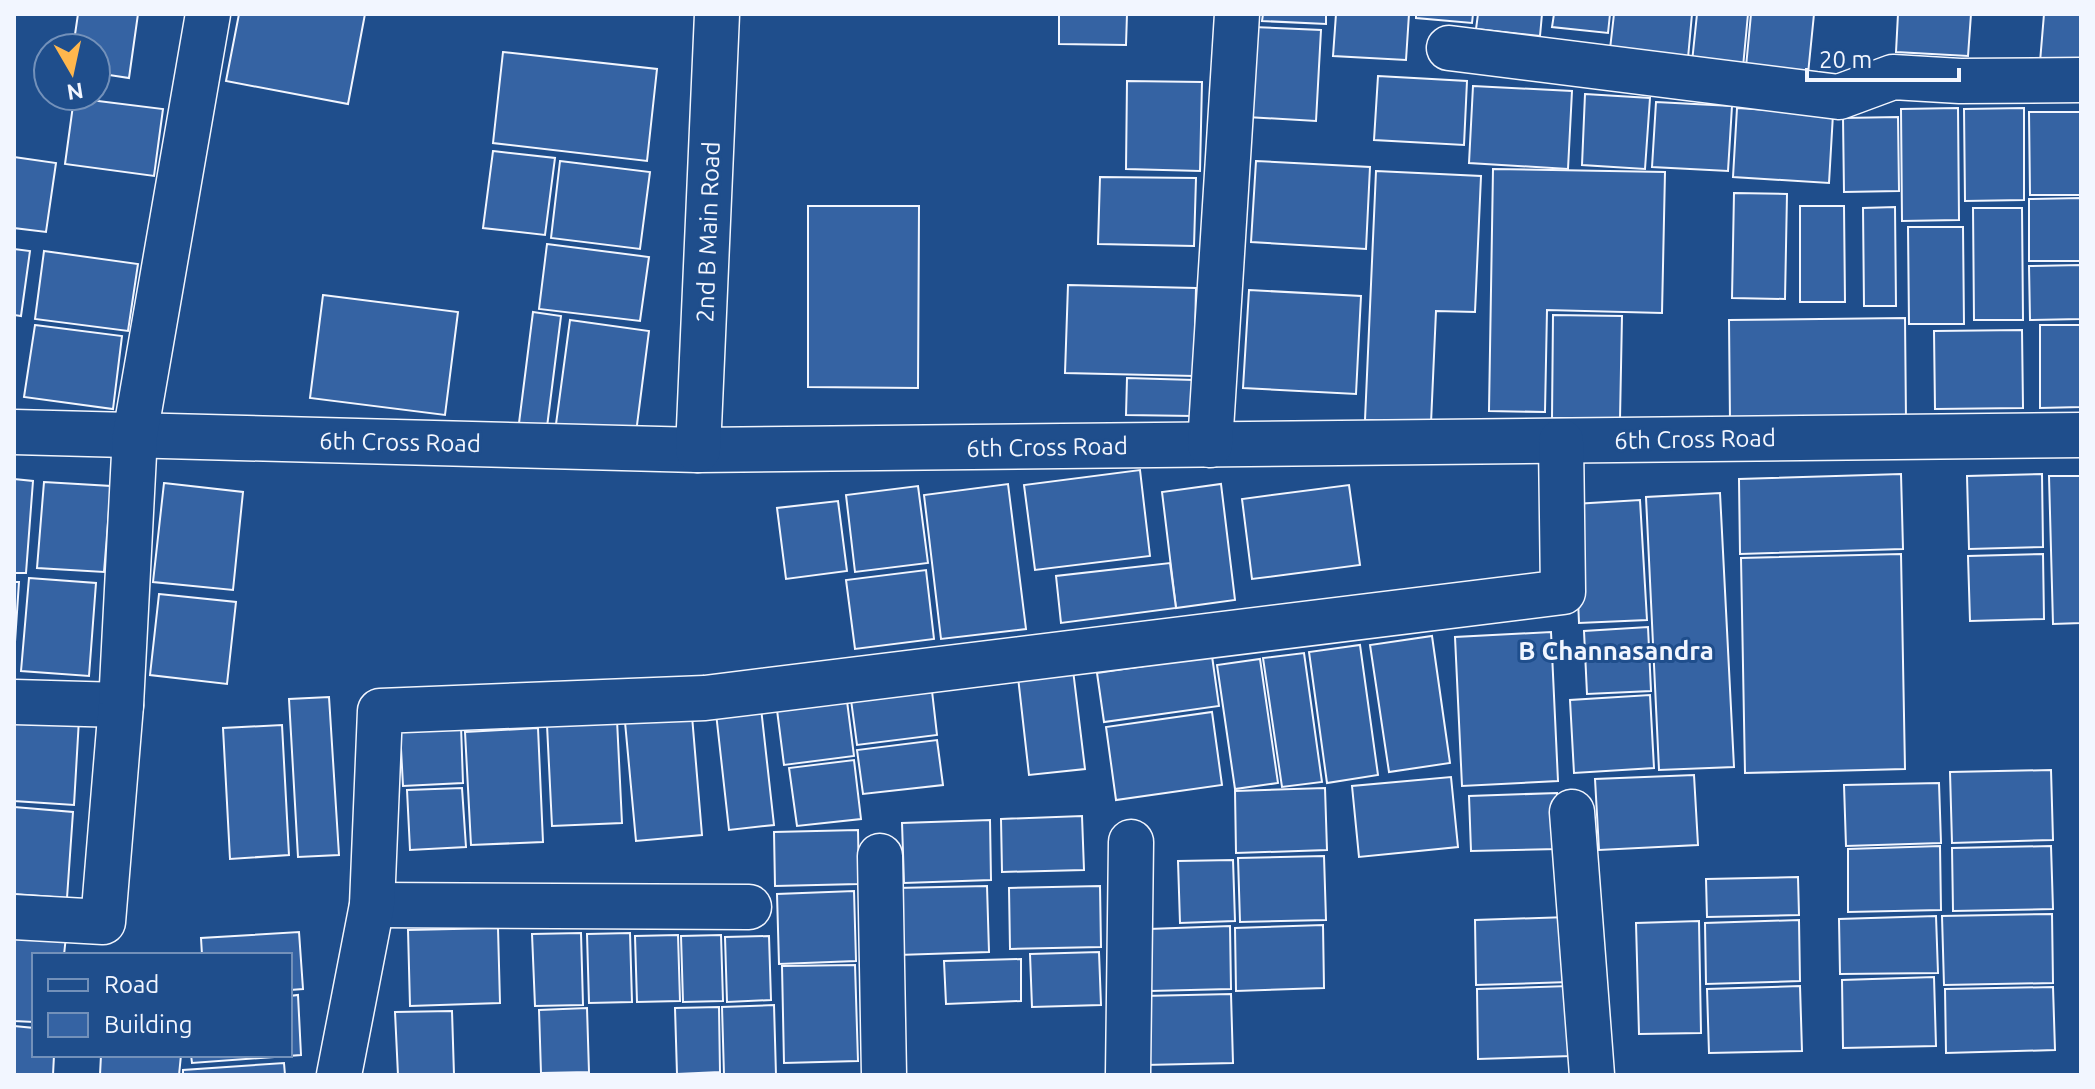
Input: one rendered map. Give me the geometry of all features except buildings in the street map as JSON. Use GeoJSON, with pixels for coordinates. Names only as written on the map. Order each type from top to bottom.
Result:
{"type":"FeatureCollection","features":[{"type":"Feature","properties":{"kind":"street"},"geometry":{"type":"LineString","coordinates":[[14,917],[103,922],[121,705],[135,435],[208,14]]}},
{"type":"Feature","properties":{"kind":"street","name":"2nd B Main Road"},"geometry":{"type":"LineString","coordinates":[[698,450],[717,14]]}},
{"type":"Feature","properties":{"kind":"street"},"geometry":{"type":"LineString","coordinates":[[1210,445],[1237,14]]}},
{"type":"Feature","properties":{"kind":"street"},"geometry":{"type":"LineString","coordinates":[[1449,48],[1839,97],[1893,77],[1960,81],[2081,80]]}},
{"type":"Feature","properties":{"kind":"street","name":"6th Cross Road"},"geometry":{"type":"LineString","coordinates":[[14,432],[698,450],[2081,435]]}},
{"type":"Feature","properties":{"kind":"street"},"geometry":{"type":"LineString","coordinates":[[339,1075],[372,905],[380,711],[705,698],[1563,592],[1561,441]]}},
{"type":"Feature","properties":{"kind":"street"},"geometry":{"type":"LineString","coordinates":[[14,702],[121,705]]}},
{"type":"Feature","properties":{"kind":"street"},"geometry":{"type":"LineString","coordinates":[[1572,812],[1592,1075]]}},
{"type":"Feature","properties":{"kind":"street"},"geometry":{"type":"LineString","coordinates":[[1128,1075],[1131,842]]}},
{"type":"Feature","properties":{"kind":"street"},"geometry":{"type":"LineString","coordinates":[[880,856],[884,1075]]}},
{"type":"Feature","properties":{"kind":"street"},"geometry":{"type":"LineString","coordinates":[[372,905],[749,907]]}},
{"type":"Feature","properties":{"kind":"district","name":"B Channasandra"},"geometry":{"type":"Point","coordinates":[1616,650]}}]}
